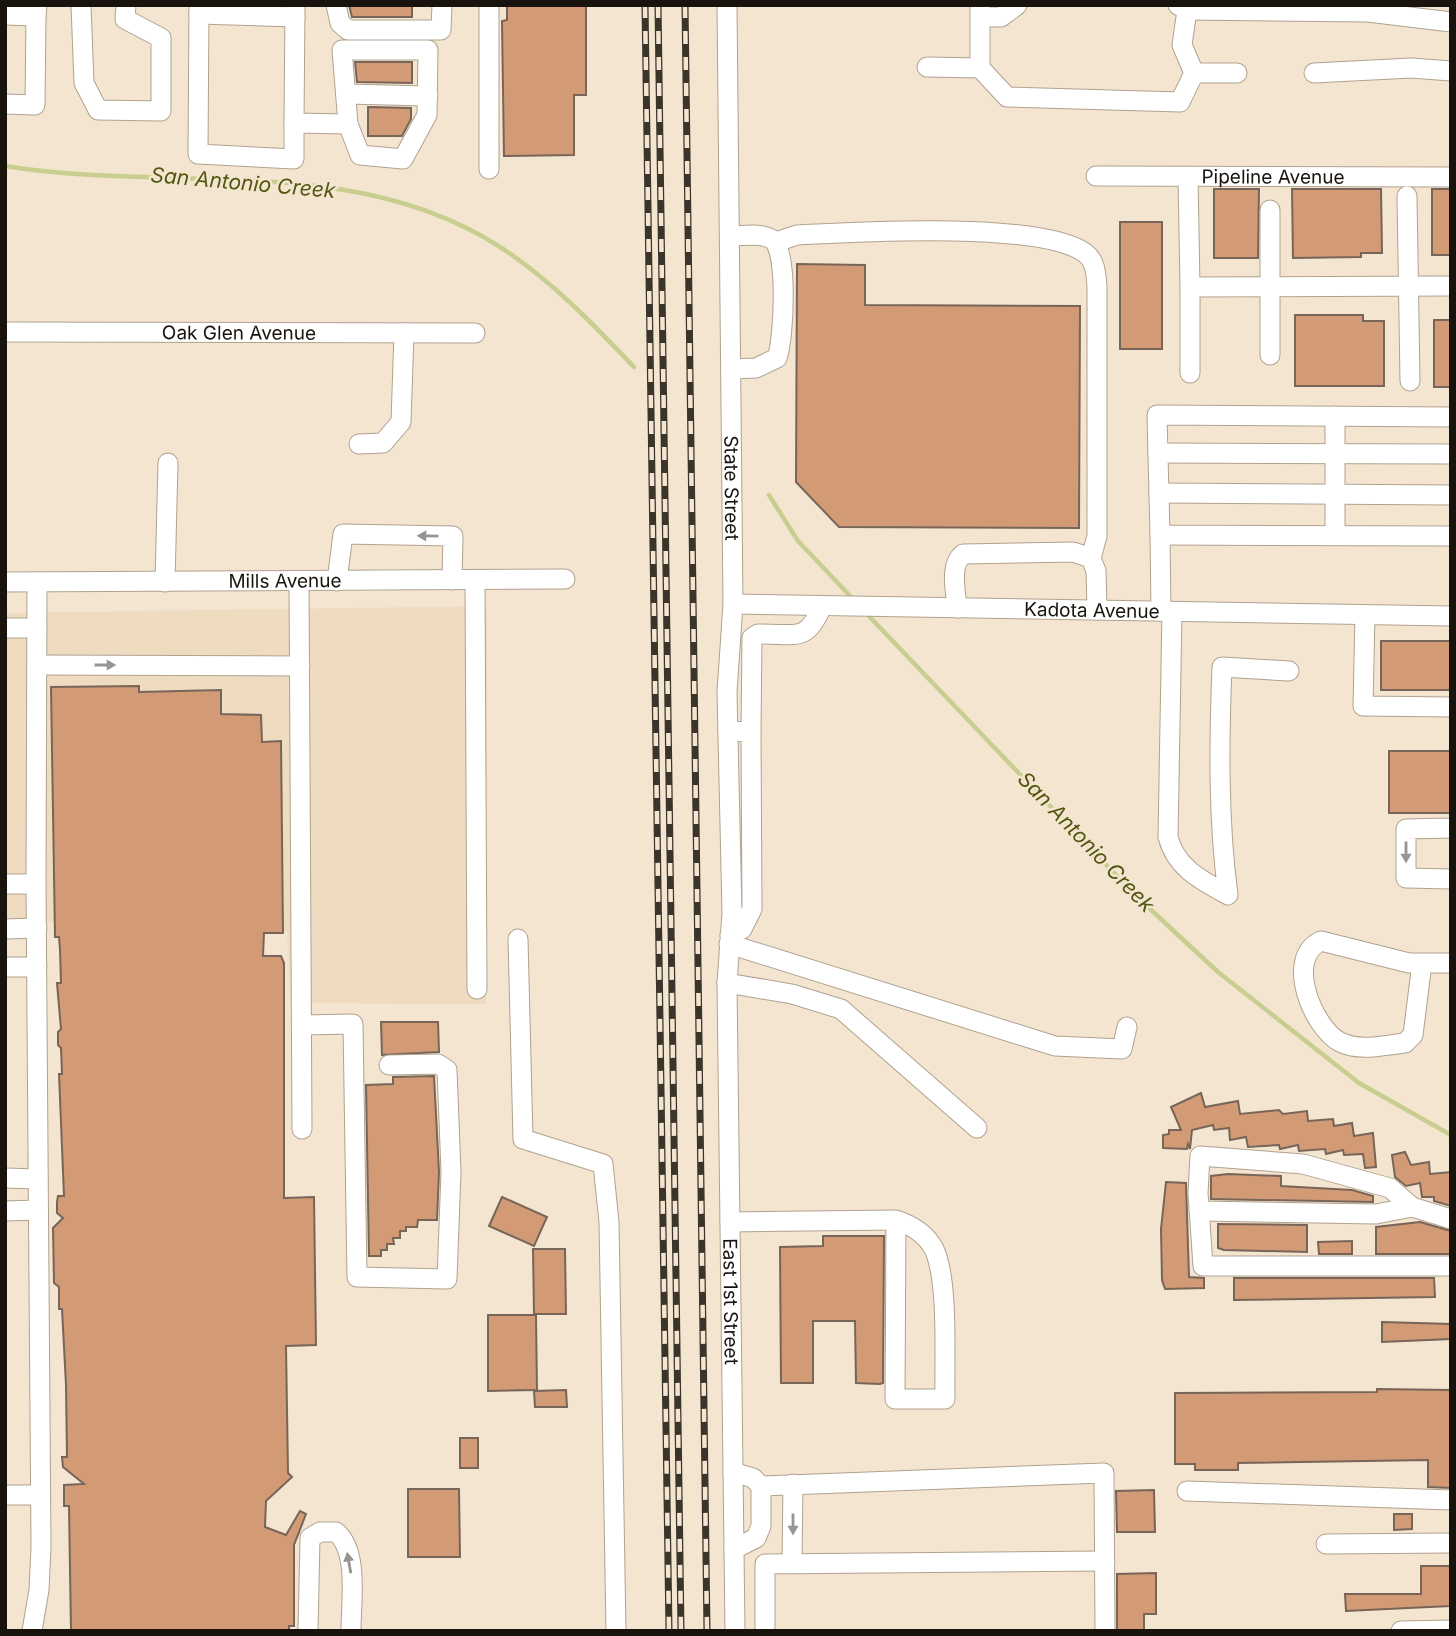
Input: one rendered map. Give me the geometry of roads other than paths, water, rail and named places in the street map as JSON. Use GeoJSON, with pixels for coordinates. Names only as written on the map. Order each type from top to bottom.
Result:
{"type":"FeatureCollection","features":[{"type":"Feature","properties":{"kind":"street"},"geometry":{"type":"LineString","coordinates":[[81,5],[84,83],[98,110],[161,111],[161,38],[125,19],[126,5]]}},
{"type":"Feature","properties":{"kind":"street"},"geometry":{"type":"LineString","coordinates":[[336,5],[340,23],[348,30],[441,30],[442,5]]}},
{"type":"Feature","properties":{"kind":"street"},"geometry":{"type":"LineString","coordinates":[[489,5],[489,169]]}},
{"type":"Feature","properties":{"kind":"street","name":"State Street"},"geometry":{"type":"LineString","coordinates":[[727,5],[733,604],[727,692],[731,866],[727,976]]}},
{"type":"Feature","properties":{"kind":"street"},"geometry":{"type":"LineString","coordinates":[[1017,5],[1001,16],[980,11],[980,68],[1007,97],[1180,102],[1194,73],[1182,45],[1184,7],[1368,12],[1406,19],[1448,16]]}},
{"type":"Feature","properties":{"kind":"street"},"geometry":{"type":"LineString","coordinates":[[199,10],[295,11],[294,159],[198,153],[199,10]]}},
{"type":"Feature","properties":{"kind":"street"},"geometry":{"type":"LineString","coordinates":[[5,16],[37,11],[35,105],[5,104]]}},
{"type":"Feature","properties":{"kind":"street"},"geometry":{"type":"LineString","coordinates":[[342,50],[428,50],[428,96],[427,115],[403,159],[360,155],[348,124],[342,50]]}},
{"type":"Feature","properties":{"kind":"street"},"geometry":{"type":"LineString","coordinates":[[927,67],[980,68]]}},
{"type":"Feature","properties":{"kind":"street"},"geometry":{"type":"LineString","coordinates":[[1314,73],[1411,68],[1451,71]]}},
{"type":"Feature","properties":{"kind":"street"},"geometry":{"type":"LineString","coordinates":[[1194,73],[1237,73]]}},
{"type":"Feature","properties":{"kind":"street"},"geometry":{"type":"LineString","coordinates":[[346,94],[428,96]]}},
{"type":"Feature","properties":{"kind":"street"},"geometry":{"type":"LineString","coordinates":[[294,123],[348,124]]}},
{"type":"Feature","properties":{"kind":"street","name":"Pipeline Avenue"},"geometry":{"type":"LineString","coordinates":[[1096,176],[1451,177]]}},
{"type":"Feature","properties":{"kind":"street"},"geometry":{"type":"LineString","coordinates":[[1188,177],[1190,373]]}},
{"type":"Feature","properties":{"kind":"street"},"geometry":{"type":"LineString","coordinates":[[1407,196],[1410,381]]}},
{"type":"Feature","properties":{"kind":"street"},"geometry":{"type":"LineString","coordinates":[[1270,210],[1270,355]]}},
{"type":"Feature","properties":{"kind":"street"},"geometry":{"type":"LineString","coordinates":[[776,242],[797,235],[969,231],[1057,242],[1085,253],[1094,265],[1097,287],[1097,536],[1091,558],[1097,581],[1097,610]]}},
{"type":"Feature","properties":{"kind":"street"},"geometry":{"type":"LineString","coordinates":[[730,236],[768,237],[776,242],[781,263],[782,345],[777,358],[766,365],[731,369]]}},
{"type":"Feature","properties":{"kind":"street"},"geometry":{"type":"LineString","coordinates":[[1190,288],[1451,286]]}},
{"type":"Feature","properties":{"kind":"street","name":"Oak Glen Avenue"},"geometry":{"type":"LineString","coordinates":[[5,332],[475,333]]}},
{"type":"Feature","properties":{"kind":"street"},"geometry":{"type":"LineString","coordinates":[[359,444],[383,443],[401,422],[404,332]]}},
{"type":"Feature","properties":{"kind":"street"},"geometry":{"type":"LineString","coordinates":[[1289,671],[1222,667],[1220,827],[1228,895],[1194,877],[1171,851],[1168,837],[1166,611],[1160,535],[1157,415],[1451,417]]}},
{"type":"Feature","properties":{"kind":"street"},"geometry":{"type":"LineString","coordinates":[[1335,416],[1335,535]]}},
{"type":"Feature","properties":{"kind":"street"},"geometry":{"type":"LineString","coordinates":[[1158,453],[1451,454]]}},
{"type":"Feature","properties":{"kind":"street"},"geometry":{"type":"LineString","coordinates":[[165,582],[168,463]]}},
{"type":"Feature","properties":{"kind":"street"},"geometry":{"type":"LineString","coordinates":[[1159,494],[1451,495]]}},
{"type":"Feature","properties":{"kind":"street"},"geometry":{"type":"LineString","coordinates":[[338,581],[343,534],[453,536],[452,580]]}},
{"type":"Feature","properties":{"kind":"street"},"geometry":{"type":"LineString","coordinates":[[1160,535],[1451,536]]}},
{"type":"Feature","properties":{"kind":"street"},"geometry":{"type":"LineString","coordinates":[[957,608],[955,568],[956,560],[963,554],[1073,552],[1091,558]]}},
{"type":"Feature","properties":{"kind":"street","name":"Mills Avenue"},"geometry":{"type":"LineString","coordinates":[[5,582],[565,579]]}},
{"type":"Feature","properties":{"kind":"street"},"geometry":{"type":"LineString","coordinates":[[475,580],[477,989]]}},
{"type":"Feature","properties":{"kind":"street"},"geometry":{"type":"LineString","coordinates":[[299,581],[302,1129]]}},
{"type":"Feature","properties":{"kind":"street"},"geometry":{"type":"LineString","coordinates":[[32,1631],[39,1590],[40,1495],[37,582]]}},
{"type":"Feature","properties":{"kind":"street","name":"Kadota Avenue"},"geometry":{"type":"LineString","coordinates":[[733,604],[1451,616]]}},
{"type":"Feature","properties":{"kind":"street"},"geometry":{"type":"LineString","coordinates":[[730,939],[743,929],[752,909],[752,638],[758,634],[806,633],[813,628],[822,606]]}},
{"type":"Feature","properties":{"kind":"street"},"geometry":{"type":"LineString","coordinates":[[1365,615],[1363,706],[1451,707]]}},
{"type":"Feature","properties":{"kind":"street"},"geometry":{"type":"LineString","coordinates":[[5,628],[37,628]]}},
{"type":"Feature","properties":{"kind":"street"},"geometry":{"type":"LineString","coordinates":[[37,665],[300,666]]}},
{"type":"Feature","properties":{"kind":"street"},"geometry":{"type":"LineString","coordinates":[[728,732],[751,732]]}},
{"type":"Feature","properties":{"kind":"street"},"geometry":{"type":"LineString","coordinates":[[730,820],[753,820]]}},
{"type":"Feature","properties":{"kind":"street"},"geometry":{"type":"LineString","coordinates":[[1451,828],[1406,829],[1406,878],[1451,879]]}},
{"type":"Feature","properties":{"kind":"street"},"geometry":{"type":"LineString","coordinates":[[731,866],[752,866]]}},
{"type":"Feature","properties":{"kind":"street"},"geometry":{"type":"LineString","coordinates":[[5,884],[36,884]]}},
{"type":"Feature","properties":{"kind":"street"},"geometry":{"type":"LineString","coordinates":[[5,929],[37,928]]}},
{"type":"Feature","properties":{"kind":"street"},"geometry":{"type":"LineString","coordinates":[[518,939],[523,1139],[603,1164],[609,1222],[616,1631]]}},
{"type":"Feature","properties":{"kind":"street"},"geometry":{"type":"LineString","coordinates":[[730,939],[1055,1046],[1122,1049],[1127,1027]]}},
{"type":"Feature","properties":{"kind":"street"},"geometry":{"type":"LineString","coordinates":[[1422,962],[1413,1035],[1405,1043],[1356,1047],[1340,1041],[1320,1026],[1303,975],[1303,959],[1314,944],[1321,941],[1409,962],[1422,962],[1451,962]]}},
{"type":"Feature","properties":{"kind":"street"},"geometry":{"type":"LineString","coordinates":[[5,967],[37,967]]}},
{"type":"Feature","properties":{"kind":"street"},"geometry":{"type":"LineString","coordinates":[[727,976],[841,1009],[977,1128]]}},
{"type":"Feature","properties":{"kind":"street","name":"East 1st Street"},"geometry":{"type":"LineString","coordinates":[[727,976],[735,1631]]}},
{"type":"Feature","properties":{"kind":"street"},"geometry":{"type":"LineString","coordinates":[[302,1025],[353,1024],[357,1277],[447,1279],[451,1172],[447,1070],[438,1064],[389,1065]]}},
{"type":"Feature","properties":{"kind":"street"},"geometry":{"type":"LineString","coordinates":[[1451,1219],[1412,1207],[1390,1188],[1303,1164],[1200,1156],[1199,1211],[1203,1266],[1451,1266]]}},
{"type":"Feature","properties":{"kind":"street"},"geometry":{"type":"LineString","coordinates":[[5,1178],[38,1179]]}},
{"type":"Feature","properties":{"kind":"street"},"geometry":{"type":"LineString","coordinates":[[1199,1211],[1376,1214],[1412,1207]]}},
{"type":"Feature","properties":{"kind":"street"},"geometry":{"type":"LineString","coordinates":[[5,1211],[38,1210]]}},
{"type":"Feature","properties":{"kind":"street"},"geometry":{"type":"LineString","coordinates":[[730,1222],[896,1220],[922,1234],[933,1246],[941,1267],[945,1399],[895,1399],[896,1220]]}},
{"type":"Feature","properties":{"kind":"street"},"geometry":{"type":"LineString","coordinates":[[733,1472],[753,1478],[761,1486],[761,1526],[756,1538],[734,1549]]}},
{"type":"Feature","properties":{"kind":"street"},"geometry":{"type":"LineString","coordinates":[[761,1486],[1104,1474],[1105,1631]]}},
{"type":"Feature","properties":{"kind":"street"},"geometry":{"type":"LineString","coordinates":[[792,1563],[793,1484]]}},
{"type":"Feature","properties":{"kind":"street"},"geometry":{"type":"LineString","coordinates":[[1187,1491],[1451,1500]]}},
{"type":"Feature","properties":{"kind":"street"},"geometry":{"type":"LineString","coordinates":[[5,1495],[40,1495]]}},
{"type":"Feature","properties":{"kind":"street"},"geometry":{"type":"LineString","coordinates":[[308,1631],[310,1538],[320,1532],[336,1532],[345,1539],[351,1571],[351,1631]]}},
{"type":"Feature","properties":{"kind":"street"},"geometry":{"type":"LineString","coordinates":[[1326,1544],[1451,1543]]}},
{"type":"Feature","properties":{"kind":"street"},"geometry":{"type":"LineString","coordinates":[[765,1631],[765,1564],[1105,1561]]}},
{"type":"Feature","properties":{"kind":"street"},"geometry":{"type":"LineString","coordinates":[[1401,1631],[1450,1630]]}},
{"type":"Feature","properties":{"kind":"waterway","name":"San Antonio Creek"},"geometry":{"type":"LineString","coordinates":[[5,166],[131,177],[259,181],[322,187],[384,198],[443,217],[500,247],[554,288],[634,367]]}},
{"type":"Feature","properties":{"kind":"waterway","name":"San Antonio Creek"},"geometry":{"type":"LineString","coordinates":[[769,495],[798,541],[854,600]]}},
{"type":"Feature","properties":{"kind":"waterway","name":"San Antonio Creek"},"geometry":{"type":"LineString","coordinates":[[865,612],[1136,896],[1218,972],[1359,1083],[1451,1135]]}},
{"type":"Feature","properties":{"kind":"railway"},"geometry":{"type":"LineString","coordinates":[[645,5],[669,1631]]}},
{"type":"Feature","properties":{"kind":"railway"},"geometry":{"type":"LineString","coordinates":[[658,5],[681,1631]]}},
{"type":"Feature","properties":{"kind":"railway"},"geometry":{"type":"LineString","coordinates":[[685,5],[707,1631]]}}]}
